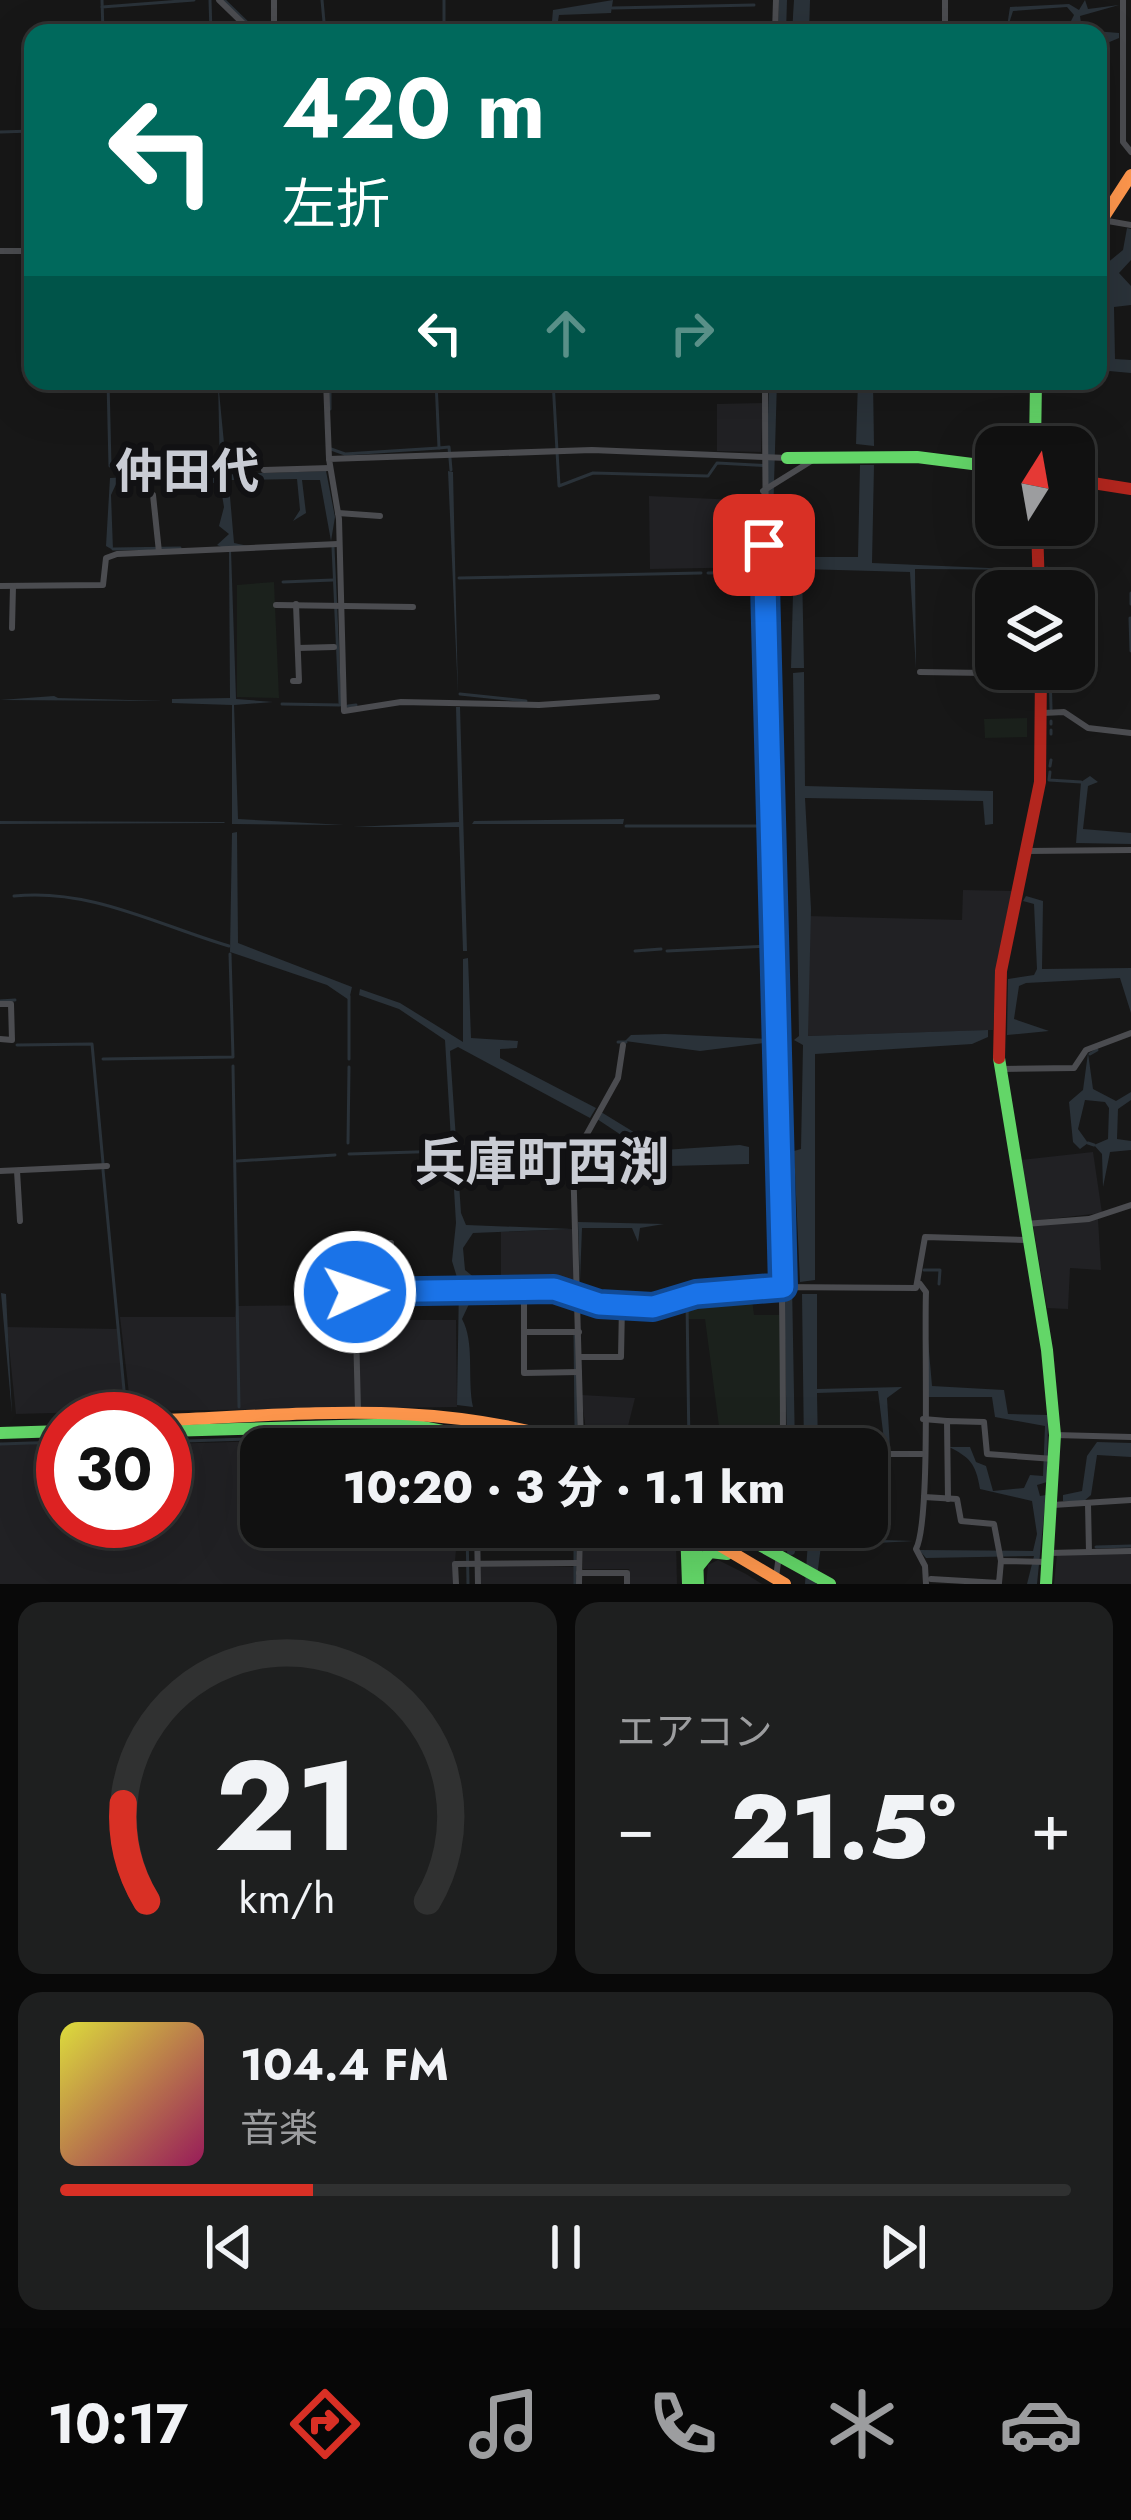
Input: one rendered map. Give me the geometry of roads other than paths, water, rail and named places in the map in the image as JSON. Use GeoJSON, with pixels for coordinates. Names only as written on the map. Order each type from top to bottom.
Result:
{"type":"FeatureCollection","features":[{"type":"Feature","properties":{"kind":"main road"},"geometry":{"type":"LineString","coordinates":[[1107,212],[1131,175]]}},
{"type":"Feature","properties":{"kind":"main road"},"geometry":{"type":"LineString","coordinates":[[1035,426],[1036,390]]}},
{"type":"Feature","properties":{"kind":"main road"},"geometry":{"type":"LineString","coordinates":[[781,458],[917,457],[975,464]]}},
{"type":"Feature","properties":{"kind":"main road"},"geometry":{"type":"LineString","coordinates":[[1095,483],[1131,489]]}},
{"type":"Feature","properties":{"kind":"main road"},"geometry":{"type":"LineString","coordinates":[[1042,690],[1040,782],[1004,954],[999,1069],[1055,1435],[1048,1459],[1052,1504],[1043,1559],[1046,1584]]}},
{"type":"Feature","properties":{"kind":"main road"},"geometry":{"type":"LineString","coordinates":[[192,1419],[471,1416],[513,1428]]}},
{"type":"Feature","properties":{"kind":"main road"},"geometry":{"type":"LineString","coordinates":[[269,1428],[408,1424],[428,1428]]}},
{"type":"Feature","properties":{"kind":"main road"},"geometry":{"type":"LineString","coordinates":[[0,1429],[36,1428]]}},
{"type":"Feature","properties":{"kind":"main road"},"geometry":{"type":"LineString","coordinates":[[192,1430],[240,1429]]}},
{"type":"Feature","properties":{"kind":"main road"},"geometry":{"type":"LineString","coordinates":[[688,1584],[691,1548]]}},
{"type":"Feature","properties":{"kind":"main road"},"geometry":{"type":"LineString","coordinates":[[694,1548],[698,1584]]}},
{"type":"Feature","properties":{"kind":"main road"},"geometry":{"type":"LineString","coordinates":[[724,1548],[779,1582]]}},
{"type":"Feature","properties":{"kind":"main road"},"geometry":{"type":"LineString","coordinates":[[763,1548],[824,1581]]}},
{"type":"Feature","properties":{"kind":"main road"},"geometry":{"type":"LineString","coordinates":[[697,1568],[716,1551],[779,1582]]}},
{"type":"Feature","properties":{"kind":"street"},"geometry":{"type":"LineString","coordinates":[[219,0],[244,24]]}},
{"type":"Feature","properties":{"kind":"street"},"geometry":{"type":"LineString","coordinates":[[1125,4],[1123,142],[1131,152]]}},
{"type":"Feature","properties":{"kind":"street"},"geometry":{"type":"LineString","coordinates":[[326,390],[338,513],[333,545],[344,711],[401,702],[539,705],[657,697]]}},
{"type":"Feature","properties":{"kind":"street"},"geometry":{"type":"LineString","coordinates":[[765,390],[783,1428]]}},
{"type":"Feature","properties":{"kind":"street"},"geometry":{"type":"LineString","coordinates":[[264,470],[556,451],[764,463],[781,458]]}},
{"type":"Feature","properties":{"kind":"street"},"geometry":{"type":"LineString","coordinates":[[764,491],[822,455]]}},
{"type":"Feature","properties":{"kind":"street"},"geometry":{"type":"LineString","coordinates":[[153,495],[159,549]]}},
{"type":"Feature","properties":{"kind":"street"},"geometry":{"type":"LineString","coordinates":[[338,513],[380,516]]}},
{"type":"Feature","properties":{"kind":"street"},"geometry":{"type":"LineString","coordinates":[[0,586],[103,585],[108,555],[159,549],[230,551],[333,545]]}},
{"type":"Feature","properties":{"kind":"street"},"geometry":{"type":"LineString","coordinates":[[12,628],[13,586]]}},
{"type":"Feature","properties":{"kind":"street"},"geometry":{"type":"LineString","coordinates":[[293,681],[299,680],[296,604]]}},
{"type":"Feature","properties":{"kind":"street"},"geometry":{"type":"LineString","coordinates":[[276,605],[413,607]]}},
{"type":"Feature","properties":{"kind":"street"},"geometry":{"type":"LineString","coordinates":[[298,648],[334,647]]}},
{"type":"Feature","properties":{"kind":"street"},"geometry":{"type":"LineString","coordinates":[[920,672],[975,672]]}},
{"type":"Feature","properties":{"kind":"street"},"geometry":{"type":"LineString","coordinates":[[1043,713],[1064,712],[1088,728],[1131,733]]}},
{"type":"Feature","properties":{"kind":"street"},"geometry":{"type":"LineString","coordinates":[[1027,851],[1131,850]]}},
{"type":"Feature","properties":{"kind":"street"},"geometry":{"type":"LineString","coordinates":[[0,1004],[11,1004],[12,1040],[0,1039]]}},
{"type":"Feature","properties":{"kind":"street"},"geometry":{"type":"LineString","coordinates":[[999,1069],[1074,1068],[1086,1050],[1131,1033]]}},
{"type":"Feature","properties":{"kind":"street"},"geometry":{"type":"LineString","coordinates":[[582,1428],[576,1372],[579,1298],[572,1159],[618,1078],[622,1046]]}},
{"type":"Feature","properties":{"kind":"street"},"geometry":{"type":"LineString","coordinates":[[1,1171],[107,1166]]}},
{"type":"Feature","properties":{"kind":"street"},"geometry":{"type":"LineString","coordinates":[[17,1171],[20,1221]]}},
{"type":"Feature","properties":{"kind":"street"},"geometry":{"type":"LineString","coordinates":[[1025,1224],[1090,1219],[1131,1205]]}},
{"type":"Feature","properties":{"kind":"street"},"geometry":{"type":"LineString","coordinates":[[924,1497],[960,1501],[963,1522],[994,1524],[999,1584],[928,1581],[916,1549],[922,1538],[924,1497],[926,1292],[920,1284],[925,1237],[1028,1240]]}},
{"type":"Feature","properties":{"kind":"street"},"geometry":{"type":"LineString","coordinates":[[356,1245],[391,1243],[392,1289]]}},
{"type":"Feature","properties":{"kind":"street"},"geometry":{"type":"LineString","coordinates":[[358,1414],[355,1292],[554,1289],[579,1298],[653,1307],[696,1294],[920,1284]]}},
{"type":"Feature","properties":{"kind":"street"},"geometry":{"type":"LineString","coordinates":[[524,1288],[524,1373],[576,1372]]}},
{"type":"Feature","properties":{"kind":"street"},"geometry":{"type":"LineString","coordinates":[[579,1358],[621,1357],[622,1305]]}},
{"type":"Feature","properties":{"kind":"street"},"geometry":{"type":"LineString","coordinates":[[524,1332],[576,1332]]}},
{"type":"Feature","properties":{"kind":"street"},"geometry":{"type":"LineString","coordinates":[[923,1419],[984,1422],[988,1454],[1048,1459]]}},
{"type":"Feature","properties":{"kind":"street"},"geometry":{"type":"LineString","coordinates":[[947,1421],[948,1499]]}},
{"type":"Feature","properties":{"kind":"street"},"geometry":{"type":"LineString","coordinates":[[1055,1435],[1131,1437]]}},
{"type":"Feature","properties":{"kind":"street"},"geometry":{"type":"LineString","coordinates":[[888,1454],[922,1454]]}},
{"type":"Feature","properties":{"kind":"street"},"geometry":{"type":"LineString","coordinates":[[1052,1504],[1131,1500]]}},
{"type":"Feature","properties":{"kind":"street"},"geometry":{"type":"LineString","coordinates":[[1088,1504],[1089,1552]]}},
{"type":"Feature","properties":{"kind":"street"},"geometry":{"type":"LineString","coordinates":[[476,1548],[478,1584]]}},
{"type":"Feature","properties":{"kind":"street"},"geometry":{"type":"LineString","coordinates":[[578,1548],[579,1584]]}},
{"type":"Feature","properties":{"kind":"street"},"geometry":{"type":"LineString","coordinates":[[779,1582],[780,1548]]}},
{"type":"Feature","properties":{"kind":"street"},"geometry":{"type":"LineString","coordinates":[[999,1556],[1043,1559],[1131,1551]]}},
{"type":"Feature","properties":{"kind":"street"},"geometry":{"type":"LineString","coordinates":[[456,1584],[455,1564],[576,1563]]}},
{"type":"Feature","properties":{"kind":"street"},"geometry":{"type":"LineString","coordinates":[[579,1573],[627,1573],[627,1584]]}},
{"type":"Feature","properties":{"kind":"waterway"},"geometry":{"type":"LineString","coordinates":[[102,0],[103,24]]}},
{"type":"Feature","properties":{"kind":"waterway"},"geometry":{"type":"LineString","coordinates":[[102,7],[194,0]]}},
{"type":"Feature","properties":{"kind":"waterway"},"geometry":{"type":"LineString","coordinates":[[210,0],[211,24]]}},
{"type":"Feature","properties":{"kind":"waterway"},"geometry":{"type":"LineString","coordinates":[[224,0],[249,24]]}},
{"type":"Feature","properties":{"kind":"waterway"},"geometry":{"type":"LineString","coordinates":[[322,0],[324,24]]}},
{"type":"Feature","properties":{"kind":"waterway"},"geometry":{"type":"LineString","coordinates":[[444,0],[444,24]]}},
{"type":"Feature","properties":{"kind":"waterway"},"geometry":{"type":"LineString","coordinates":[[782,24],[783,0]]}},
{"type":"Feature","properties":{"kind":"waterway"},"geometry":{"type":"LineString","coordinates":[[612,8],[754,5]]}},
{"type":"Feature","properties":{"kind":"waterway"},"geometry":{"type":"LineString","coordinates":[[0,132],[24,131]]}},
{"type":"Feature","properties":{"kind":"waterway"},"geometry":{"type":"LineString","coordinates":[[108,390],[110,466]]}},
{"type":"Feature","properties":{"kind":"waterway"},"geometry":{"type":"LineString","coordinates":[[330,390],[330,409]]}},
{"type":"Feature","properties":{"kind":"waterway"},"geometry":{"type":"LineString","coordinates":[[436,390],[439,448],[449,447],[451,470]]}},
{"type":"Feature","properties":{"kind":"waterway"},"geometry":{"type":"LineString","coordinates":[[554,390],[559,486],[593,473],[708,476],[717,463],[771,466]]}},
{"type":"Feature","properties":{"kind":"waterway"},"geometry":{"type":"LineString","coordinates":[[773,390],[769,518],[777,677],[791,1428]]}},
{"type":"Feature","properties":{"kind":"waterway"},"geometry":{"type":"LineString","coordinates":[[331,449],[345,454],[439,448]]}},
{"type":"Feature","properties":{"kind":"waterway"},"geometry":{"type":"LineString","coordinates":[[333,547],[340,703]]}},
{"type":"Feature","properties":{"kind":"waterway"},"geometry":{"type":"LineString","coordinates":[[113,549],[180,548]]}},
{"type":"Feature","properties":{"kind":"waterway"},"geometry":{"type":"LineString","coordinates":[[708,573],[761,572]]}},
{"type":"Feature","properties":{"kind":"waterway"},"geometry":{"type":"LineString","coordinates":[[459,578],[701,573]]}},
{"type":"Feature","properties":{"kind":"waterway"},"geometry":{"type":"LineString","coordinates":[[283,582],[333,580]]}},
{"type":"Feature","properties":{"kind":"waterway"},"geometry":{"type":"LineString","coordinates":[[1131,593],[1131,604]]}},
{"type":"Feature","properties":{"kind":"waterway"},"geometry":{"type":"LineString","coordinates":[[1130,618],[1131,651]]}},
{"type":"Feature","properties":{"kind":"waterway"},"geometry":{"type":"LineString","coordinates":[[1051,690],[1051,709]]}},
{"type":"Feature","properties":{"kind":"waterway"},"geometry":{"type":"LineString","coordinates":[[460,694],[526,701]]}},
{"type":"Feature","properties":{"kind":"waterway"},"geometry":{"type":"LineString","coordinates":[[282,704],[340,705]]}},
{"type":"Feature","properties":{"kind":"waterway"},"geometry":{"type":"LineString","coordinates":[[348,706],[356,705]]}},
{"type":"Feature","properties":{"kind":"waterway"},"geometry":{"type":"LineString","coordinates":[[1050,766],[1051,760]]}},
{"type":"Feature","properties":{"kind":"waterway"},"geometry":{"type":"LineString","coordinates":[[1050,772],[1049,780],[1081,782]]}},
{"type":"Feature","properties":{"kind":"waterway"},"geometry":{"type":"LineString","coordinates":[[626,826],[767,826]]}},
{"type":"Feature","properties":{"kind":"waterway"},"geometry":{"type":"LineString","coordinates":[[14,896],[70,897],[97,903],[229,946]]}},
{"type":"Feature","properties":{"kind":"waterway"},"geometry":{"type":"LineString","coordinates":[[667,951],[771,946]]}},
{"type":"Feature","properties":{"kind":"waterway"},"geometry":{"type":"LineString","coordinates":[[635,951],[661,949]]}},
{"type":"Feature","properties":{"kind":"waterway"},"geometry":{"type":"LineString","coordinates":[[103,1059],[233,1057],[230,954]]}},
{"type":"Feature","properties":{"kind":"waterway"},"geometry":{"type":"LineString","coordinates":[[349,996],[349,1059]]}},
{"type":"Feature","properties":{"kind":"waterway"},"geometry":{"type":"LineString","coordinates":[[0,1001],[15,1000]]}},
{"type":"Feature","properties":{"kind":"waterway"},"geometry":{"type":"LineString","coordinates":[[618,1042],[626,1042]]}},
{"type":"Feature","properties":{"kind":"waterway"},"geometry":{"type":"LineString","coordinates":[[17,1045],[92,1044],[103,1163]]}},
{"type":"Feature","properties":{"kind":"waterway"},"geometry":{"type":"LineString","coordinates":[[1090,1054],[1097,1050]]}},
{"type":"Feature","properties":{"kind":"waterway"},"geometry":{"type":"LineString","coordinates":[[233,1066],[239,1407]]}},
{"type":"Feature","properties":{"kind":"waterway"},"geometry":{"type":"LineString","coordinates":[[348,1143],[349,1067]]}},
{"type":"Feature","properties":{"kind":"waterway"},"geometry":{"type":"LineString","coordinates":[[1088,1143],[1094,1145]]}},
{"type":"Feature","properties":{"kind":"waterway"},"geometry":{"type":"LineString","coordinates":[[349,1154],[448,1151]]}},
{"type":"Feature","properties":{"kind":"waterway"},"geometry":{"type":"LineString","coordinates":[[237,1161],[335,1155]]}},
{"type":"Feature","properties":{"kind":"waterway"},"geometry":{"type":"LineString","coordinates":[[103,1170],[124,1392]]}},
{"type":"Feature","properties":{"kind":"waterway"},"geometry":{"type":"LineString","coordinates":[[350,1254],[351,1275]]}},
{"type":"Feature","properties":{"kind":"waterway"},"geometry":{"type":"LineString","coordinates":[[924,1270],[940,1270],[939,1284]]}},
{"type":"Feature","properties":{"kind":"waterway"},"geometry":{"type":"LineString","coordinates":[[492,1282],[513,1283]]}},
{"type":"Feature","properties":{"kind":"waterway"},"geometry":{"type":"LineString","coordinates":[[550,1283],[573,1282]]}},
{"type":"Feature","properties":{"kind":"waterway"},"geometry":{"type":"LineString","coordinates":[[519,1284],[540,1284]]}},
{"type":"Feature","properties":{"kind":"waterway"},"geometry":{"type":"LineString","coordinates":[[679,1291],[685,1290]]}},
{"type":"Feature","properties":{"kind":"waterway"},"geometry":{"type":"LineString","coordinates":[[687,1301],[689,1428]]}},
{"type":"Feature","properties":{"kind":"waterway"},"geometry":{"type":"LineString","coordinates":[[575,1331],[576,1428]]}},
{"type":"Feature","properties":{"kind":"waterway"},"geometry":{"type":"LineString","coordinates":[[192,1441],[240,1439]]}},
{"type":"Feature","properties":{"kind":"waterway"},"geometry":{"type":"LineString","coordinates":[[0,1444],[36,1443]]}},
{"type":"Feature","properties":{"kind":"waterway"},"geometry":{"type":"LineString","coordinates":[[1096,1547],[1131,1546]]}},
{"type":"Feature","properties":{"kind":"waterway"},"geometry":{"type":"LineString","coordinates":[[467,1548],[468,1584]]}},
{"type":"Feature","properties":{"kind":"waterway"},"geometry":{"type":"LineString","coordinates":[[575,1548],[575,1584]]}},
{"type":"Feature","properties":{"kind":"district","name":"仲田代"},"geometry":{"type":"Point","coordinates":[187,471]}},
{"type":"Feature","properties":{"kind":"district","name":"兵庫町西渕"},"geometry":{"type":"Point","coordinates":[542,1162]}}]}
